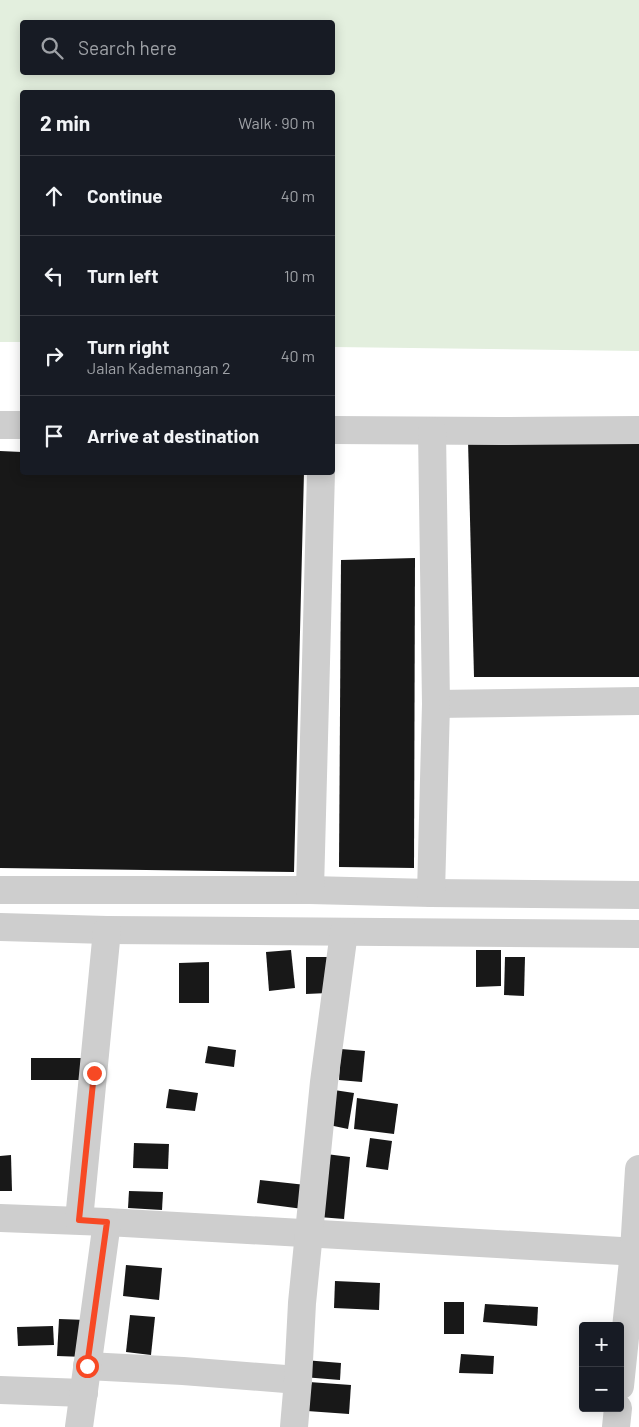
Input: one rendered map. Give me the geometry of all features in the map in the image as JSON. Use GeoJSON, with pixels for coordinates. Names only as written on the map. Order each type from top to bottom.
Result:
{"type":"FeatureCollection","features":[{"type":"Feature","properties":{"kind":"street"},"geometry":{"type":"LineString","coordinates":[[0,425],[20,425]]}},
{"type":"Feature","properties":{"kind":"street"},"geometry":{"type":"LineString","coordinates":[[335,430],[499,432],[639,430]]}},
{"type":"Feature","properties":{"kind":"street"},"geometry":{"type":"LineString","coordinates":[[431,893],[436,704],[432,431]]}},
{"type":"Feature","properties":{"kind":"street"},"geometry":{"type":"LineString","coordinates":[[310,890],[321,475]]}},
{"type":"Feature","properties":{"kind":"street"},"geometry":{"type":"LineString","coordinates":[[436,704],[639,701]]}},
{"type":"Feature","properties":{"kind":"street"},"geometry":{"type":"LineString","coordinates":[[0,890],[310,890],[639,895]]}},
{"type":"Feature","properties":{"kind":"street"},"geometry":{"type":"LineString","coordinates":[[0,927],[107,930],[639,934]]}},
{"type":"Feature","properties":{"kind":"street"},"geometry":{"type":"LineString","coordinates":[[79,1220],[107,930]]}},
{"type":"Feature","properties":{"kind":"street"},"geometry":{"type":"LineString","coordinates":[[294,1427],[302,1303],[324,1082],[344,932]]}},
{"type":"Feature","properties":{"kind":"street"},"geometry":{"type":"LineString","coordinates":[[622,1367],[636,1252],[639,1169]]}},
{"type":"Feature","properties":{"kind":"street"},"geometry":{"type":"LineString","coordinates":[[0,1218],[79,1220],[636,1252]]}},
{"type":"Feature","properties":{"kind":"street"},"geometry":{"type":"LineString","coordinates":[[79,1427],[107,1222]]}},
{"type":"Feature","properties":{"kind":"street"},"geometry":{"type":"LineString","coordinates":[[0,1390],[183,1371],[298,1380]]}},
{"type":"Feature","properties":{"kind":"street"},"geometry":{"type":"LineString","coordinates":[[616,1427],[618,1412]]}},
{"type":"Feature","properties":{"kind":"green space"},"geometry":{"type":"Polygon","coordinates":[[[0,0],[639,0],[639,351],[335,347],[335,90],[20,90],[20,342],[0,342],[0,0]]]}},
{"type":"Feature","properties":{"kind":"building"},"geometry":{"type":"Polygon","coordinates":[[[468,440],[639,443],[639,677],[474,677],[468,440]]]}},
{"type":"Feature","properties":{"kind":"building"},"geometry":{"type":"Polygon","coordinates":[[[0,451],[20,452],[20,475],[304,475],[294,872],[0,868],[0,451]]]}},
{"type":"Feature","properties":{"kind":"building"},"geometry":{"type":"Polygon","coordinates":[[[415,558],[414,868],[339,867],[341,560],[415,558]]]}},
{"type":"Feature","properties":{"kind":"building"},"geometry":{"type":"Polygon","coordinates":[[[291,950],[295,988],[269,991],[266,952],[291,950]]]}},
{"type":"Feature","properties":{"kind":"building"},"geometry":{"type":"Polygon","coordinates":[[[476,950],[501,950],[501,986],[476,987],[476,950]]]}},
{"type":"Feature","properties":{"kind":"building"},"geometry":{"type":"Polygon","coordinates":[[[306,957],[328,957],[328,993],[306,994],[306,957]]]}},
{"type":"Feature","properties":{"kind":"building"},"geometry":{"type":"Polygon","coordinates":[[[505,957],[525,957],[524,996],[504,995],[505,957]]]}},
{"type":"Feature","properties":{"kind":"building"},"geometry":{"type":"Polygon","coordinates":[[[209,962],[209,1003],[179,1003],[179,963],[209,962]]]}},
{"type":"Feature","properties":{"kind":"building"},"geometry":{"type":"Polygon","coordinates":[[[208,1046],[236,1050],[234,1067],[205,1063],[208,1046]]]}},
{"type":"Feature","properties":{"kind":"building"},"geometry":{"type":"Polygon","coordinates":[[[341,1049],[365,1051],[362,1082],[339,1080],[341,1049]]]}},
{"type":"Feature","properties":{"kind":"building"},"geometry":{"type":"Polygon","coordinates":[[[31,1058],[82,1058],[81,1080],[31,1080],[31,1058]]]}},
{"type":"Feature","properties":{"kind":"building"},"geometry":{"type":"Polygon","coordinates":[[[169,1089],[198,1093],[195,1111],[166,1108],[169,1089]]]}},
{"type":"Feature","properties":{"kind":"building"},"geometry":{"type":"Polygon","coordinates":[[[334,1090],[354,1093],[348,1129],[329,1125],[334,1090]]]}},
{"type":"Feature","properties":{"kind":"building"},"geometry":{"type":"Polygon","coordinates":[[[357,1098],[398,1104],[394,1134],[354,1129],[357,1098]]]}},
{"type":"Feature","properties":{"kind":"building"},"geometry":{"type":"Polygon","coordinates":[[[370,1138],[392,1141],[388,1170],[366,1167],[370,1138]]]}},
{"type":"Feature","properties":{"kind":"building"},"geometry":{"type":"Polygon","coordinates":[[[134,1143],[169,1144],[168,1169],[133,1168],[134,1143]]]}},
{"type":"Feature","properties":{"kind":"building"},"geometry":{"type":"Polygon","coordinates":[[[326,1154],[350,1157],[344,1219],[319,1217],[326,1154]]]}},
{"type":"Feature","properties":{"kind":"building"},"geometry":{"type":"Polygon","coordinates":[[[11,1155],[12,1191],[0,1191],[0,1156],[11,1155]]]}},
{"type":"Feature","properties":{"kind":"building"},"geometry":{"type":"Polygon","coordinates":[[[260,1180],[306,1185],[303,1209],[257,1203],[260,1180]]]}},
{"type":"Feature","properties":{"kind":"building"},"geometry":{"type":"Polygon","coordinates":[[[129,1191],[163,1192],[162,1210],[128,1208],[129,1191]]]}},
{"type":"Feature","properties":{"kind":"building"},"geometry":{"type":"Polygon","coordinates":[[[126,1265],[162,1268],[159,1300],[123,1296],[126,1265]]]}},
{"type":"Feature","properties":{"kind":"building"},"geometry":{"type":"Polygon","coordinates":[[[335,1281],[380,1283],[379,1310],[334,1308],[335,1281]]]}},
{"type":"Feature","properties":{"kind":"building"},"geometry":{"type":"Polygon","coordinates":[[[444,1302],[464,1302],[464,1334],[444,1334],[444,1302]]]}},
{"type":"Feature","properties":{"kind":"building"},"geometry":{"type":"Polygon","coordinates":[[[485,1304],[538,1307],[537,1326],[483,1322],[485,1304]]]}},
{"type":"Feature","properties":{"kind":"building"},"geometry":{"type":"Polygon","coordinates":[[[130,1315],[155,1317],[151,1355],[126,1352],[130,1315]]]}},
{"type":"Feature","properties":{"kind":"building"},"geometry":{"type":"Polygon","coordinates":[[[59,1319],[87,1320],[85,1357],[57,1356],[59,1319]]]}},
{"type":"Feature","properties":{"kind":"building"},"geometry":{"type":"Polygon","coordinates":[[[53,1326],[54,1345],[18,1346],[17,1327],[53,1326]]]}},
{"type":"Feature","properties":{"kind":"building"},"geometry":{"type":"Polygon","coordinates":[[[461,1354],[494,1356],[493,1374],[459,1373],[461,1354]]]}},
{"type":"Feature","properties":{"kind":"building"},"geometry":{"type":"Polygon","coordinates":[[[304,1360],[341,1363],[340,1380],[303,1377],[304,1360]]]}},
{"type":"Feature","properties":{"kind":"building"},"geometry":{"type":"Polygon","coordinates":[[[309,1382],[351,1385],[349,1414],[307,1411],[309,1382]]]}},
{"type":"Feature","properties":{"kind":"route"},"geometry":{"type":"LineString","coordinates":[[87,1366],[107,1222],[79,1220],[94,1073]]}}]}
